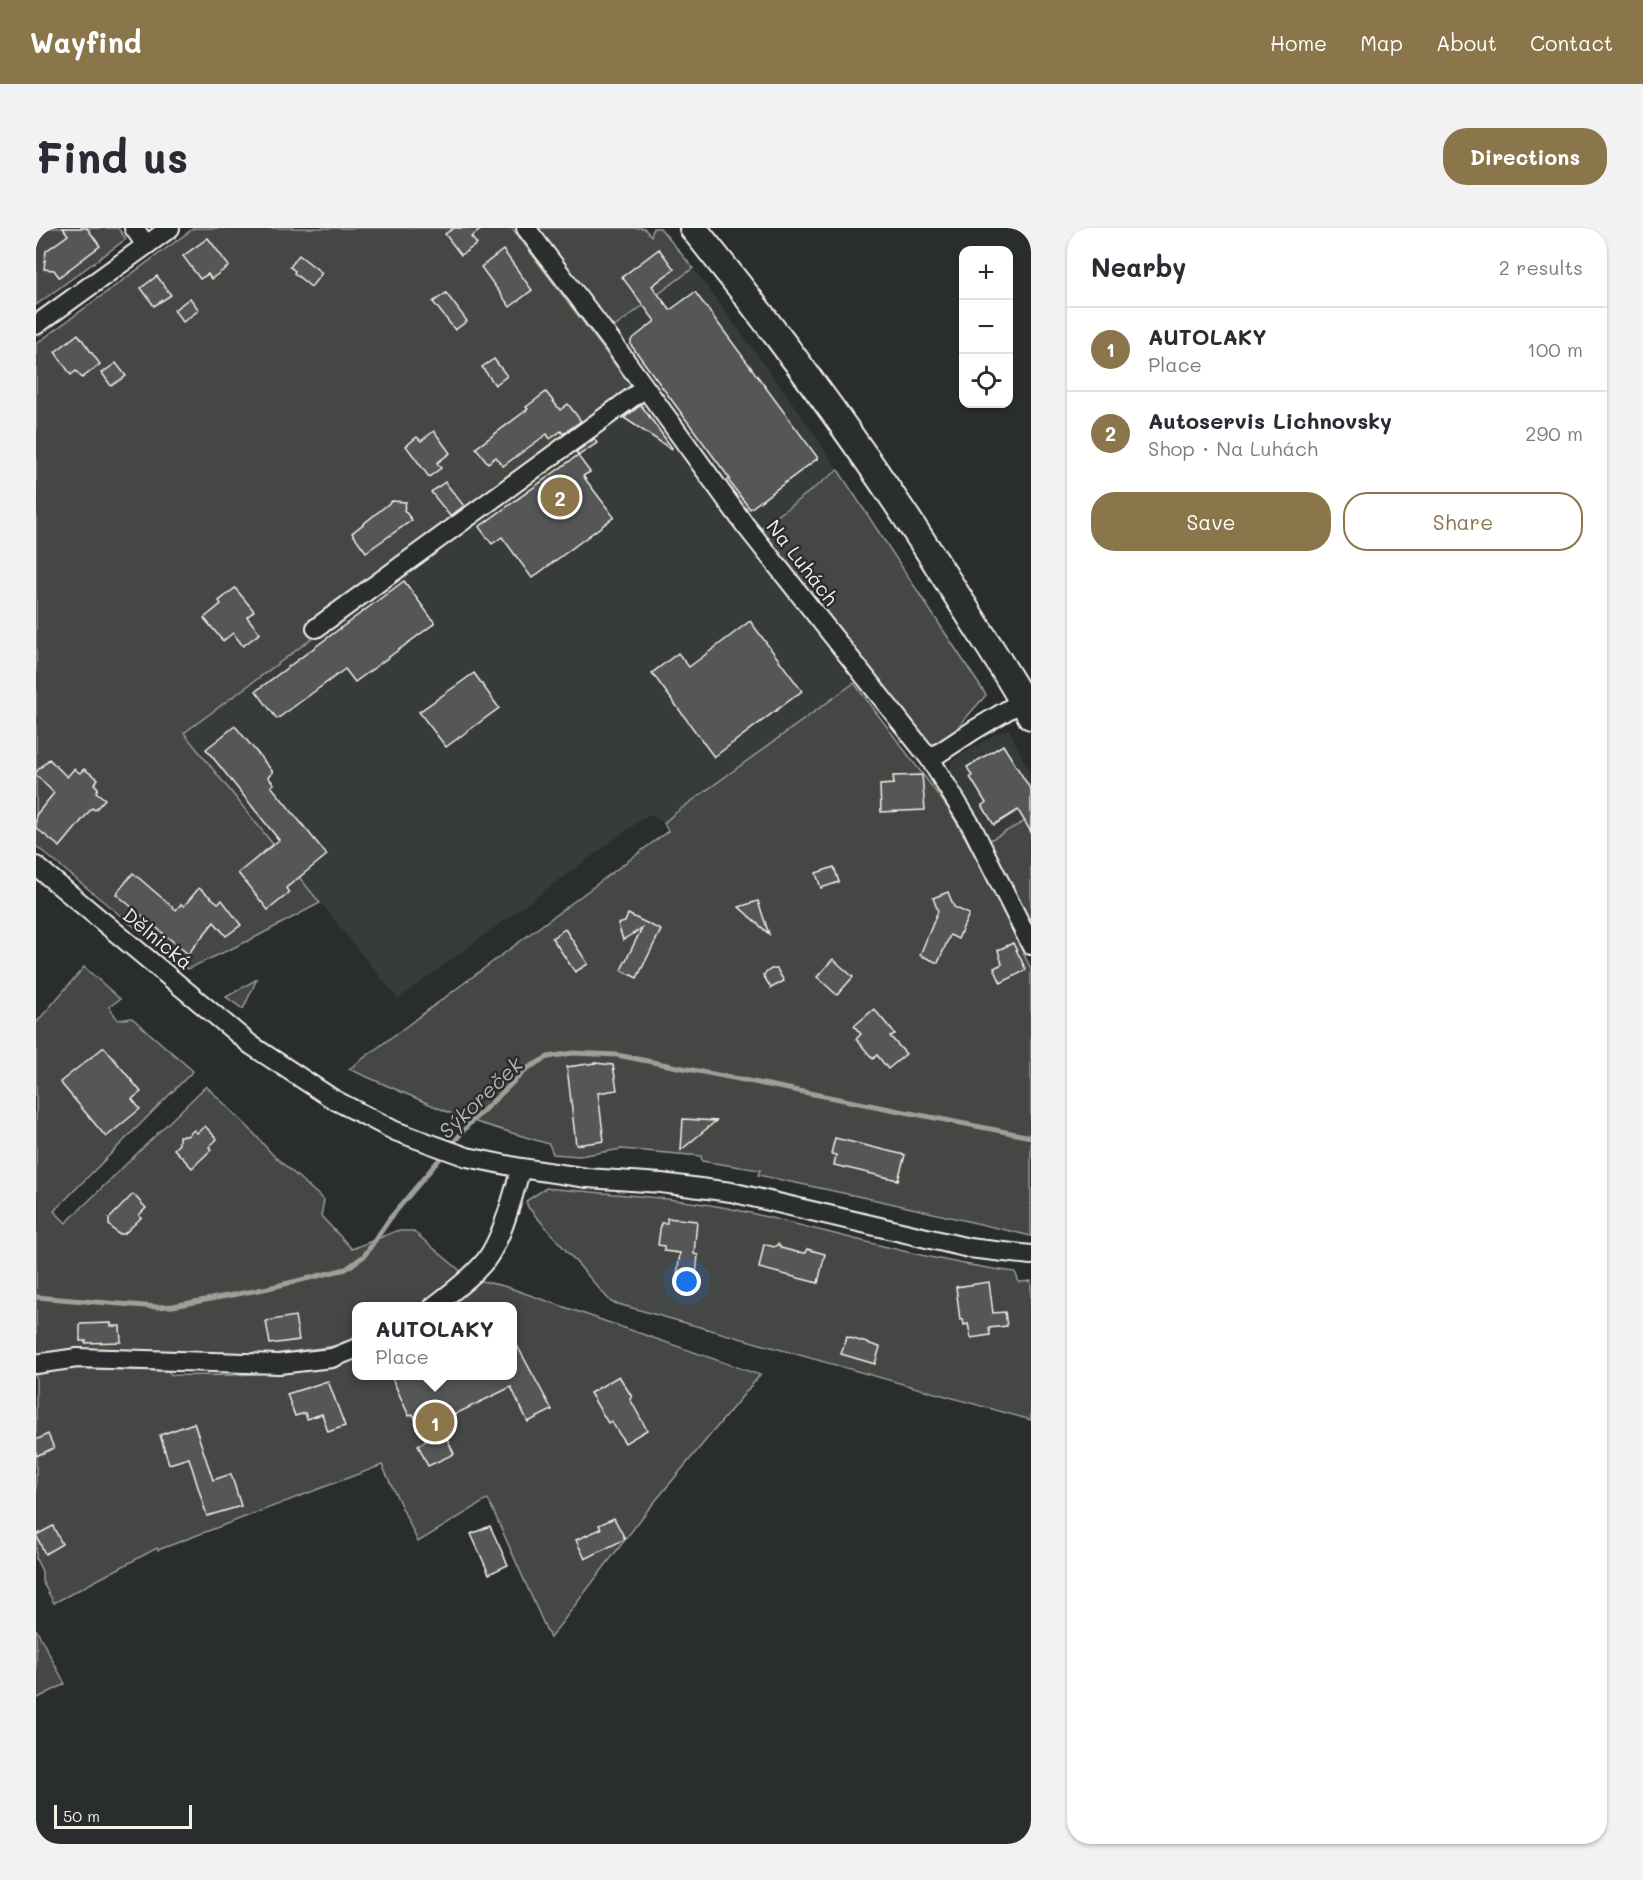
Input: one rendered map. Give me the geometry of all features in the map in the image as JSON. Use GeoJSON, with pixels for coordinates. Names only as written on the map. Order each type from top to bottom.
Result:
{"type":"FeatureCollection","features":[{"type":"Feature","properties":{"kind":"main road"},"geometry":{"type":"LineString","coordinates":[[693,228],[829,404],[918,534],[1028,704]]}},
{"type":"Feature","properties":{"kind":"street"},"geometry":{"type":"LineString","coordinates":[[134,228],[146,245]]}},
{"type":"Feature","properties":{"kind":"street"},"geometry":{"type":"LineString","coordinates":[[36,326],[170,228]]}},
{"type":"Feature","properties":{"kind":"street","name":"Na Luhách"},"geometry":{"type":"LineString","coordinates":[[526,228],[745,525],[930,759],[972,826],[1031,945]]}},
{"type":"Feature","properties":{"kind":"street"},"geometry":{"type":"LineString","coordinates":[[316,628],[645,388]]}},
{"type":"Feature","properties":{"kind":"street"},"geometry":{"type":"LineString","coordinates":[[930,759],[974,730],[1028,704]]}},
{"type":"Feature","properties":{"kind":"street","name":"Dělnická"},"geometry":{"type":"LineString","coordinates":[[36,866],[251,1045],[364,1117],[432,1145],[467,1157],[521,1168],[587,1178],[681,1185],[730,1192],[969,1248],[1031,1254]]}},
{"type":"Feature","properties":{"kind":"street"},"geometry":{"type":"LineString","coordinates":[[439,1302],[472,1275],[488,1257],[497,1239],[521,1168]]}},
{"type":"Feature","properties":{"kind":"street"},"geometry":{"type":"LineString","coordinates":[[36,1364],[77,1358],[279,1364],[332,1358],[352,1350]]}},
{"type":"Feature","properties":{"kind":"shaded area"},"geometry":{"type":"Polygon","coordinates":[[[36,228],[118,228],[126,239],[36,305],[36,228]]]}},
{"type":"Feature","properties":{"kind":"shaded area"},"geometry":{"type":"Polygon","coordinates":[[[194,228],[512,228],[632,387],[318,634],[184,733],[320,903],[188,969],[36,846],[36,344],[194,228]]]}},
{"type":"Feature","properties":{"kind":"shaded area"},"geometry":{"type":"Polygon","coordinates":[[[538,228],[644,228],[651,236],[653,228],[660,228],[693,268],[613,328],[538,228]]]}},
{"type":"Feature","properties":{"kind":"shaded area"},"geometry":{"type":"Polygon","coordinates":[[[693,268],[800,413],[838,470],[760,529],[613,328],[693,268]]]}},
{"type":"Feature","properties":{"kind":"shaded area"},"geometry":{"type":"Polygon","coordinates":[[[640,396],[854,683],[664,823],[649,814],[398,999],[184,734],[640,396]]]}},
{"type":"Feature","properties":{"kind":"shaded area"},"geometry":{"type":"Polygon","coordinates":[[[838,470],[986,695],[944,743],[923,744],[866,674],[760,529],[838,470]]]}},
{"type":"Feature","properties":{"kind":"shaded area"},"geometry":{"type":"Polygon","coordinates":[[[854,683],[948,808],[982,867],[1031,969],[1031,1236],[758,1175],[760,1170],[702,1161],[701,1156],[622,1149],[579,1156],[553,1154],[549,1144],[459,1117],[349,1069],[668,831],[664,823],[674,814],[854,683]]]}},
{"type":"Feature","properties":{"kind":"shaded area"},"geometry":{"type":"Polygon","coordinates":[[[1009,729],[1031,776],[1031,818],[988,841],[946,774],[952,765],[949,762],[997,733],[1009,729]]]}},
{"type":"Feature","properties":{"kind":"shaded area"},"geometry":{"type":"Polygon","coordinates":[[[1031,818],[1031,927],[988,841],[1031,818]]]}},
{"type":"Feature","properties":{"kind":"shaded area"},"geometry":{"type":"Polygon","coordinates":[[[84,967],[120,999],[109,1007],[118,1020],[132,1018],[193,1071],[54,1211],[66,1223],[206,1086],[272,1154],[324,1200],[321,1216],[352,1249],[396,1231],[413,1231],[463,1273],[430,1302],[352,1302],[352,1343],[350,1344],[267,1355],[180,1355],[141,1350],[86,1350],[36,1355],[36,1023],[84,967]]]}},
{"type":"Feature","properties":{"kind":"shaded area"},"geometry":{"type":"Polygon","coordinates":[[[257,979],[243,1009],[226,997],[257,979]]]}},
{"type":"Feature","properties":{"kind":"shaded area"},"geometry":{"type":"Polygon","coordinates":[[[546,1188],[642,1196],[737,1210],[910,1253],[1015,1272],[1019,1282],[1031,1281],[1031,1420],[611,1302],[528,1207],[526,1201],[546,1188]]]}},
{"type":"Feature","properties":{"kind":"shaded area"},"geometry":{"type":"Polygon","coordinates":[[[481,1281],[504,1286],[760,1375],[647,1511],[550,1638],[488,1499],[418,1542],[382,1465],[158,1550],[157,1548],[54,1603],[42,1581],[42,1571],[36,1559],[36,1373],[64,1368],[168,1371],[172,1375],[257,1374],[307,1369],[352,1358],[352,1380],[517,1380],[517,1302],[456,1302],[481,1281]]]}},
{"type":"Feature","properties":{"kind":"shaded area"},"geometry":{"type":"Polygon","coordinates":[[[36,1629],[65,1684],[36,1699],[36,1629]]]}},
{"type":"Feature","properties":{"kind":"building"},"geometry":{"type":"Polygon","coordinates":[[[63,228],[87,228],[100,246],[59,277],[54,270],[44,269],[46,251],[68,235],[63,228]]]}},
{"type":"Feature","properties":{"kind":"building"},"geometry":{"type":"Polygon","coordinates":[[[454,228],[483,228],[471,237],[477,244],[461,255],[445,234],[454,228]]]}},
{"type":"Feature","properties":{"kind":"building"},"geometry":{"type":"Polygon","coordinates":[[[208,238],[229,266],[211,279],[208,274],[200,279],[183,256],[208,238]]]}},
{"type":"Feature","properties":{"kind":"building"},"geometry":{"type":"Polygon","coordinates":[[[659,249],[674,269],[652,286],[670,310],[695,292],[818,458],[750,509],[631,345],[631,340],[655,321],[622,277],[659,249]]]}},
{"type":"Feature","properties":{"kind":"building"},"geometry":{"type":"Polygon","coordinates":[[[503,250],[532,290],[510,307],[481,267],[503,250]]]}},
{"type":"Feature","properties":{"kind":"building"},"geometry":{"type":"Polygon","coordinates":[[[299,255],[322,273],[311,287],[290,267],[299,255]]]}},
{"type":"Feature","properties":{"kind":"building"},"geometry":{"type":"Polygon","coordinates":[[[157,276],[171,295],[154,306],[141,288],[157,276]]]}},
{"type":"Feature","properties":{"kind":"building"},"geometry":{"type":"Polygon","coordinates":[[[446,293],[467,321],[455,330],[433,302],[446,293]]]}},
{"type":"Feature","properties":{"kind":"building"},"geometry":{"type":"Polygon","coordinates":[[[190,298],[199,310],[183,322],[174,310],[190,298]]]}},
{"type":"Feature","properties":{"kind":"building"},"geometry":{"type":"Polygon","coordinates":[[[78,334],[100,364],[82,378],[76,371],[71,375],[55,352],[78,334]]]}},
{"type":"Feature","properties":{"kind":"building"},"geometry":{"type":"Polygon","coordinates":[[[494,359],[507,376],[495,385],[482,367],[494,359]]]}},
{"type":"Feature","properties":{"kind":"building"},"geometry":{"type":"Polygon","coordinates":[[[116,363],[126,376],[111,386],[102,373],[116,363]]]}},
{"type":"Feature","properties":{"kind":"building"},"geometry":{"type":"Polygon","coordinates":[[[546,392],[560,410],[568,404],[581,421],[563,434],[561,431],[550,439],[547,434],[503,466],[496,457],[488,463],[476,448],[528,409],[526,407],[546,392]]]}},
{"type":"Feature","properties":{"kind":"building"},"geometry":{"type":"Polygon","coordinates":[[[641,405],[672,448],[671,449],[624,418],[641,405]]]}},
{"type":"Feature","properties":{"kind":"building"},"geometry":{"type":"Polygon","coordinates":[[[434,431],[450,453],[437,463],[441,468],[429,477],[406,446],[417,437],[421,441],[434,431]]]}},
{"type":"Feature","properties":{"kind":"building"},"geometry":{"type":"Polygon","coordinates":[[[594,439],[597,443],[578,456],[590,472],[583,476],[614,517],[532,578],[502,537],[492,544],[479,527],[578,455],[576,452],[594,439]]]}},
{"type":"Feature","properties":{"kind":"building"},"geometry":{"type":"Polygon","coordinates":[[[445,482],[464,506],[450,516],[431,492],[445,482]]]}},
{"type":"Feature","properties":{"kind":"building"},"geometry":{"type":"Polygon","coordinates":[[[392,501],[406,502],[404,510],[412,520],[366,552],[352,533],[392,501]]]}},
{"type":"Feature","properties":{"kind":"building"},"geometry":{"type":"Polygon","coordinates":[[[404,581],[435,623],[355,682],[345,669],[277,719],[256,691],[404,581]]]}},
{"type":"Feature","properties":{"kind":"building"},"geometry":{"type":"Polygon","coordinates":[[[235,588],[254,611],[247,617],[260,633],[243,646],[233,633],[223,641],[204,618],[235,588]]]}},
{"type":"Feature","properties":{"kind":"building"},"geometry":{"type":"Polygon","coordinates":[[[750,621],[802,691],[714,757],[652,673],[678,653],[689,667],[750,621]]]}},
{"type":"Feature","properties":{"kind":"building"},"geometry":{"type":"Polygon","coordinates":[[[474,673],[499,708],[446,747],[419,712],[474,673]]]}},
{"type":"Feature","properties":{"kind":"building"},"geometry":{"type":"Polygon","coordinates":[[[235,726],[273,772],[268,777],[274,784],[271,786],[327,855],[286,888],[289,893],[268,910],[238,873],[279,840],[206,749],[235,726]]]}},
{"type":"Feature","properties":{"kind":"building"},"geometry":{"type":"Polygon","coordinates":[[[1003,745],[1031,790],[1031,832],[1018,810],[994,825],[982,805],[986,803],[970,777],[972,776],[967,767],[1003,745]]]}},
{"type":"Feature","properties":{"kind":"building"},"geometry":{"type":"Polygon","coordinates":[[[49,759],[67,777],[74,769],[80,773],[84,769],[98,779],[94,784],[98,788],[96,792],[105,799],[95,810],[92,808],[60,847],[36,828],[36,815],[54,793],[36,775],[36,772],[49,759]]]}},
{"type":"Feature","properties":{"kind":"building"},"geometry":{"type":"Polygon","coordinates":[[[922,775],[925,810],[881,812],[880,785],[894,784],[893,776],[922,775]]]}},
{"type":"Feature","properties":{"kind":"building"},"geometry":{"type":"Polygon","coordinates":[[[834,867],[839,882],[821,888],[816,873],[834,867]]]}},
{"type":"Feature","properties":{"kind":"building"},"geometry":{"type":"Polygon","coordinates":[[[133,873],[176,910],[181,904],[184,906],[199,888],[218,903],[222,900],[241,925],[226,936],[214,922],[188,954],[116,894],[133,873]]]}},
{"type":"Feature","properties":{"kind":"building"},"geometry":{"type":"Polygon","coordinates":[[[948,892],[954,907],[969,914],[958,939],[950,935],[938,963],[920,955],[938,911],[933,898],[948,892]]]}},
{"type":"Feature","properties":{"kind":"building"},"geometry":{"type":"Polygon","coordinates":[[[758,901],[769,934],[739,907],[758,901]]]}},
{"type":"Feature","properties":{"kind":"building"},"geometry":{"type":"Polygon","coordinates":[[[628,914],[661,930],[637,978],[621,970],[642,928],[623,940],[618,924],[625,922],[628,914]]]}},
{"type":"Feature","properties":{"kind":"building"},"geometry":{"type":"Polygon","coordinates":[[[565,929],[588,964],[575,972],[552,938],[565,929]]]}},
{"type":"Feature","properties":{"kind":"building"},"geometry":{"type":"Polygon","coordinates":[[[1013,943],[1026,970],[1001,983],[994,968],[1002,964],[998,950],[1013,943]]]}},
{"type":"Feature","properties":{"kind":"building"},"geometry":{"type":"Polygon","coordinates":[[[833,959],[853,977],[837,995],[817,977],[833,959]]]}},
{"type":"Feature","properties":{"kind":"building"},"geometry":{"type":"Polygon","coordinates":[[[771,969],[777,969],[784,981],[771,988],[763,975],[771,969]]]}},
{"type":"Feature","properties":{"kind":"building"},"geometry":{"type":"Polygon","coordinates":[[[874,1009],[895,1034],[890,1036],[906,1054],[888,1069],[877,1055],[873,1059],[856,1039],[861,1034],[854,1026],[874,1009]]]}},
{"type":"Feature","properties":{"kind":"building"},"geometry":{"type":"Polygon","coordinates":[[[104,1047],[141,1092],[132,1099],[140,1109],[106,1137],[60,1082],[104,1047]]]}},
{"type":"Feature","properties":{"kind":"building"},"geometry":{"type":"Polygon","coordinates":[[[595,1063],[613,1065],[617,1090],[598,1093],[604,1141],[576,1145],[567,1067],[595,1063]]]}},
{"type":"Feature","properties":{"kind":"building"},"geometry":{"type":"Polygon","coordinates":[[[683,1119],[716,1121],[681,1150],[683,1119]]]}},
{"type":"Feature","properties":{"kind":"building"},"geometry":{"type":"Polygon","coordinates":[[[205,1126],[217,1139],[209,1147],[211,1150],[192,1168],[174,1149],[179,1144],[179,1136],[187,1136],[194,1130],[197,1133],[205,1126]]]}},
{"type":"Feature","properties":{"kind":"building"},"geometry":{"type":"Polygon","coordinates":[[[835,1138],[905,1155],[898,1180],[834,1165],[836,1155],[831,1154],[835,1138]]]}},
{"type":"Feature","properties":{"kind":"building"},"geometry":{"type":"Polygon","coordinates":[[[133,1194],[146,1208],[139,1215],[141,1218],[124,1234],[118,1234],[109,1225],[109,1219],[133,1194]]]}},
{"type":"Feature","properties":{"kind":"building"},"geometry":{"type":"Polygon","coordinates":[[[667,1218],[697,1221],[694,1254],[698,1255],[695,1285],[676,1283],[680,1253],[664,1251],[664,1246],[658,1245],[661,1223],[667,1223],[667,1218]]]}},
{"type":"Feature","properties":{"kind":"building"},"geometry":{"type":"Polygon","coordinates":[[[764,1244],[774,1247],[778,1244],[781,1248],[796,1252],[806,1253],[807,1249],[825,1254],[818,1283],[759,1268],[764,1244]]]}},
{"type":"Feature","properties":{"kind":"building"},"geometry":{"type":"Polygon","coordinates":[[[989,1282],[993,1313],[1005,1312],[1007,1326],[989,1328],[990,1335],[971,1338],[968,1324],[964,1325],[963,1319],[960,1320],[956,1287],[989,1282]]]}},
{"type":"Feature","properties":{"kind":"building"},"geometry":{"type":"Polygon","coordinates":[[[295,1316],[299,1340],[270,1344],[266,1321],[295,1316]]]}},
{"type":"Feature","properties":{"kind":"building"},"geometry":{"type":"Polygon","coordinates":[[[111,1323],[111,1326],[120,1326],[121,1342],[85,1343],[86,1341],[80,1341],[80,1324],[111,1323]]]}},
{"type":"Feature","properties":{"kind":"building"},"geometry":{"type":"Polygon","coordinates":[[[847,1337],[880,1347],[875,1364],[841,1354],[847,1337]]]}},
{"type":"Feature","properties":{"kind":"building"},"geometry":{"type":"Polygon","coordinates":[[[517,1345],[552,1410],[528,1422],[511,1387],[449,1417],[455,1429],[445,1434],[454,1454],[428,1466],[418,1445],[426,1441],[413,1414],[409,1416],[393,1380],[517,1380],[517,1345]]]}},
{"type":"Feature","properties":{"kind":"building"},"geometry":{"type":"Polygon","coordinates":[[[619,1376],[632,1397],[630,1399],[647,1430],[625,1443],[611,1421],[608,1423],[590,1393],[619,1376]]]}},
{"type":"Feature","properties":{"kind":"building"},"geometry":{"type":"Polygon","coordinates":[[[328,1381],[345,1426],[328,1432],[322,1414],[307,1419],[305,1413],[295,1416],[287,1394],[328,1381]]]}},
{"type":"Feature","properties":{"kind":"building"},"geometry":{"type":"Polygon","coordinates":[[[194,1423],[213,1480],[231,1474],[241,1506],[207,1516],[189,1458],[169,1464],[160,1435],[194,1423]]]}},
{"type":"Feature","properties":{"kind":"building"},"geometry":{"type":"Polygon","coordinates":[[[48,1434],[54,1448],[36,1456],[36,1440],[48,1434]]]}},
{"type":"Feature","properties":{"kind":"building"},"geometry":{"type":"Polygon","coordinates":[[[614,1518],[625,1539],[585,1559],[576,1540],[601,1529],[599,1525],[614,1518]]]}},
{"type":"Feature","properties":{"kind":"building"},"geometry":{"type":"Polygon","coordinates":[[[53,1526],[62,1544],[45,1554],[36,1535],[53,1526]]]}},
{"type":"Feature","properties":{"kind":"building"},"geometry":{"type":"Polygon","coordinates":[[[490,1526],[508,1565],[489,1574],[471,1534],[490,1526]]]}},
{"type":"Feature","properties":{"kind":"waterway","name":"Sýkoreček"},"geometry":{"type":"LineString","coordinates":[[36,1297],[157,1307],[173,1306],[264,1289],[346,1269],[364,1256],[391,1217],[469,1124],[528,1068],[548,1057],[573,1053],[617,1055],[1031,1137]]}},
{"type":"Feature","properties":{"kind":"place","name":"Autoservis Lichnovsky"},"geometry":{"type":"Point","coordinates":[560,497]}},
{"type":"Feature","properties":{"kind":"place","name":"AUTOLAKY"},"geometry":{"type":"Point","coordinates":[435,1422]}}]}
